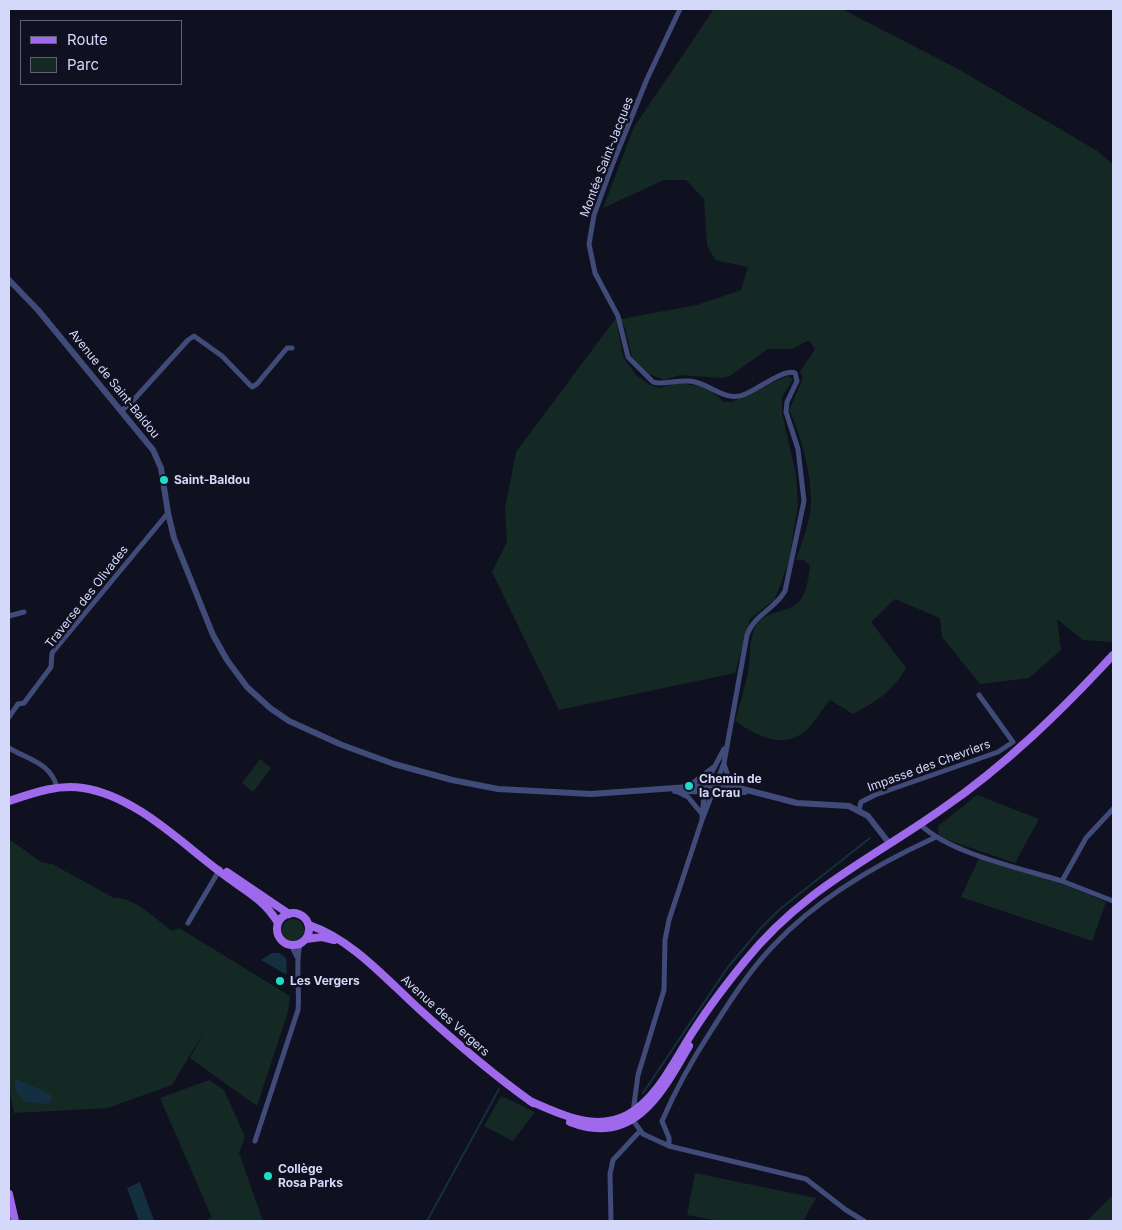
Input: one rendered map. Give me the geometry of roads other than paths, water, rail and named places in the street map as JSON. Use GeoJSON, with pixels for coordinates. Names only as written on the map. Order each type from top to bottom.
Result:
{"type":"FeatureCollection","features":[{"type":"Feature","properties":{"kind":"main road"},"geometry":{"type":"LineString","coordinates":[[530,1101],[553,1114],[584,1127],[604,1129],[624,1124],[650,1095],[710,1008],[754,950],[791,912],[836,877],[920,824],[963,794],[1034,735],[1113,655]]}},
{"type":"Feature","properties":{"kind":"main road"},"geometry":{"type":"LineString","coordinates":[[9,801],[57,788],[82,788],[110,796],[139,812],[220,870],[289,914],[303,917],[309,925],[309,932],[303,942],[291,945],[280,939],[277,932],[278,923],[282,917],[289,914]]}},
{"type":"Feature","properties":{"kind":"main road"},"geometry":{"type":"LineString","coordinates":[[220,870],[263,902],[278,923]]}},
{"type":"Feature","properties":{"kind":"main road","name":"Avenue des Vergers"},"geometry":{"type":"LineString","coordinates":[[309,925],[328,932],[347,946],[485,1068],[530,1101]]}},
{"type":"Feature","properties":{"kind":"main road","name":"Avenue des Vergers"},"geometry":{"type":"LineString","coordinates":[[303,942],[322,937],[347,946]]}},
{"type":"Feature","properties":{"kind":"main road"},"geometry":{"type":"LineString","coordinates":[[530,1101],[568,1117],[586,1122],[602,1122],[632,1115],[648,1108],[665,1086],[710,1008]]}},
{"type":"Feature","properties":{"kind":"main road"},"geometry":{"type":"LineString","coordinates":[[9,1194],[15,1221]]}},
{"type":"Feature","properties":{"kind":"street","name":"Montée Saint-Jacques"},"geometry":{"type":"LineString","coordinates":[[680,9],[647,79],[613,163],[594,215],[589,244],[595,273],[618,316],[628,357],[653,382],[679,380],[694,382],[724,395],[737,396],[749,392],[787,372],[793,372],[797,377],[786,407],[802,474],[803,510],[785,592],[778,602],[755,620],[747,635],[740,684],[726,746]]}},
{"type":"Feature","properties":{"kind":"street","name":"Avenue de Saint-Baldou"},"geometry":{"type":"LineString","coordinates":[[9,280],[38,310],[122,410],[158,459],[164,480],[168,513],[174,538],[203,613],[227,660],[258,698],[289,721],[381,760],[473,785],[557,793],[614,793],[667,790],[689,786],[704,788]]}},
{"type":"Feature","properties":{"kind":"street"},"geometry":{"type":"LineString","coordinates":[[122,410],[129,406],[188,340],[194,336],[222,356],[252,386],[257,384],[287,348],[292,348]]}},
{"type":"Feature","properties":{"kind":"street","name":"Traverse des Olivades"},"geometry":{"type":"LineString","coordinates":[[9,717],[18,704],[24,703],[51,667],[52,653],[168,513]]}},
{"type":"Feature","properties":{"kind":"street"},"geometry":{"type":"LineString","coordinates":[[9,616],[24,612]]}},
{"type":"Feature","properties":{"kind":"street","name":"Impasse des Chevriers"},"geometry":{"type":"LineString","coordinates":[[860,810],[861,802],[875,795],[998,752],[1013,742],[979,695]]}},
{"type":"Feature","properties":{"kind":"street"},"geometry":{"type":"LineString","coordinates":[[726,746],[724,763],[702,817],[669,920],[665,940],[664,990],[638,1075],[632,1115],[640,1131],[669,1146],[806,1179],[846,1210],[864,1221]]}},
{"type":"Feature","properties":{"kind":"street"},"geometry":{"type":"LineString","coordinates":[[702,817],[704,788],[726,746]]}},
{"type":"Feature","properties":{"kind":"street"},"geometry":{"type":"LineString","coordinates":[[9,748],[44,766],[53,776],[57,788]]}},
{"type":"Feature","properties":{"kind":"street"},"geometry":{"type":"LineString","coordinates":[[724,763],[728,776],[739,788]]}},
{"type":"Feature","properties":{"kind":"street"},"geometry":{"type":"LineString","coordinates":[[689,786],[715,766]]}},
{"type":"Feature","properties":{"kind":"street","name":"Avenue de Saint-Baldou"},"geometry":{"type":"LineString","coordinates":[[715,788],[755,793],[797,802],[841,805],[860,810]]}},
{"type":"Feature","properties":{"kind":"street","name":"Avenue de Saint-Baldou"},"geometry":{"type":"LineString","coordinates":[[667,790],[739,788],[755,793]]}},
{"type":"Feature","properties":{"kind":"street"},"geometry":{"type":"LineString","coordinates":[[678,791],[688,797],[702,817]]}},
{"type":"Feature","properties":{"kind":"street"},"geometry":{"type":"LineString","coordinates":[[1062,882],[1086,838],[1113,809]]}},
{"type":"Feature","properties":{"kind":"street"},"geometry":{"type":"LineString","coordinates":[[860,810],[874,823],[889,843]]}},
{"type":"Feature","properties":{"kind":"street"},"geometry":{"type":"LineString","coordinates":[[920,824],[934,838],[1113,901]]}},
{"type":"Feature","properties":{"kind":"street"},"geometry":{"type":"LineString","coordinates":[[669,1146],[669,1138],[662,1121],[679,1084],[729,1002],[754,968],[791,929],[832,896],[900,852],[934,838]]}},
{"type":"Feature","properties":{"kind":"street"},"geometry":{"type":"LineString","coordinates":[[188,922],[220,870]]}},
{"type":"Feature","properties":{"kind":"street"},"geometry":{"type":"LineString","coordinates":[[297,957],[303,942]]}},
{"type":"Feature","properties":{"kind":"street"},"geometry":{"type":"LineString","coordinates":[[255,1141],[298,1010],[300,988],[297,957],[291,945]]}},
{"type":"Feature","properties":{"kind":"street"},"geometry":{"type":"LineString","coordinates":[[611,1221],[610,1174],[613,1160],[640,1131]]}},
{"type":"Feature","properties":{"kind":"water"},"geometry":{"type":"Polygon","coordinates":[[[272,953],[279,953],[286,958],[287,973],[285,974],[261,960],[272,953]]]}},
{"type":"Feature","properties":{"kind":"water"},"geometry":{"type":"Polygon","coordinates":[[[17,1079],[48,1093],[53,1098],[48,1104],[25,1102],[18,1094],[14,1084],[17,1079]]]}},
{"type":"Feature","properties":{"kind":"water"},"geometry":{"type":"Polygon","coordinates":[[[140,1182],[154,1221],[139,1221],[127,1188],[140,1182]]]}},
{"type":"Feature","properties":{"kind":"waterway"},"geometry":{"type":"LineString","coordinates":[[643,1093],[728,967],[761,928],[780,909],[870,838]]}},
{"type":"Feature","properties":{"kind":"waterway"},"geometry":{"type":"LineString","coordinates":[[427,1221],[499,1089]]}},
{"type":"Feature","properties":{"kind":"place","name":"Saint-Baldou"},"geometry":{"type":"Point","coordinates":[164,480]}},
{"type":"Feature","properties":{"kind":"place","name":"Chemin de la Crau"},"geometry":{"type":"Point","coordinates":[689,786]}},
{"type":"Feature","properties":{"kind":"place","name":"Les Vergers"},"geometry":{"type":"Point","coordinates":[280,981]}},
{"type":"Feature","properties":{"kind":"place","name":"Collège Rosa Parks"},"geometry":{"type":"Point","coordinates":[268,1176]}}]}
